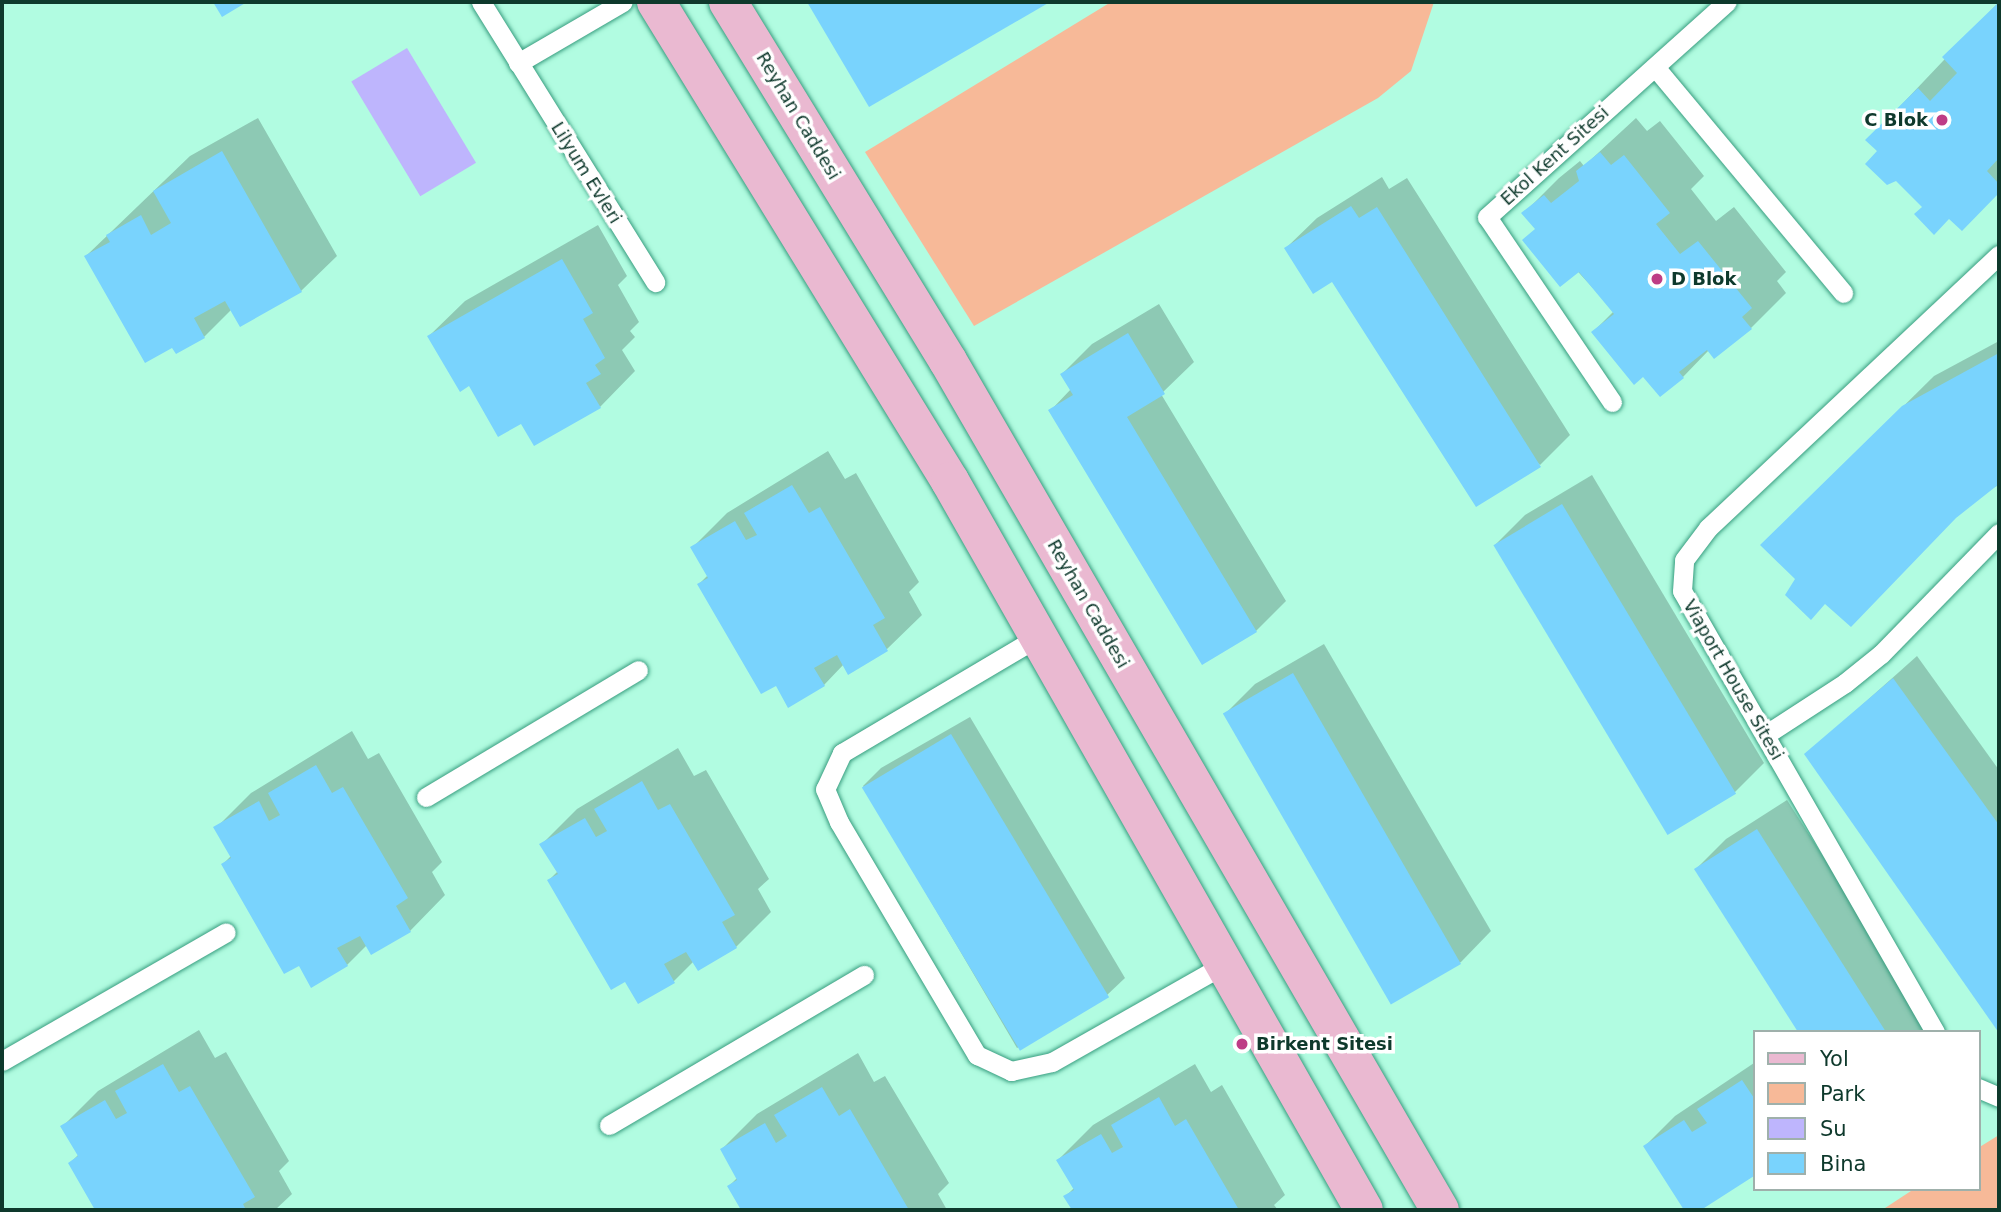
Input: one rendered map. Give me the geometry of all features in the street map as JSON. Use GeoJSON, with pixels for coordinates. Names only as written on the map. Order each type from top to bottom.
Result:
{"type":"FeatureCollection","features":[{"type":"Feature","properties":{"kind":"main road"},"geometry":{"type":"LineString","coordinates":[[656,2],[950,481],[1364,1210]]}},
{"type":"Feature","properties":{"kind":"main road","name":"Reyhan Caddesi"},"geometry":{"type":"LineString","coordinates":[[729,2],[948,361],[1440,1210]]}},
{"type":"Feature","properties":{"kind":"lane","name":"Lilyum Evleri"},"geometry":{"type":"LineString","coordinates":[[481,2],[655,282]]}},
{"type":"Feature","properties":{"kind":"lane"},"geometry":{"type":"LineString","coordinates":[[518,63],[623,2]]}},
{"type":"Feature","properties":{"kind":"lane","name":"Ekol Kent Sitesi"},"geometry":{"type":"LineString","coordinates":[[1612,402],[1487,216],[1727,2]]}},
{"type":"Feature","properties":{"kind":"lane"},"geometry":{"type":"LineString","coordinates":[[1655,67],[1843,293]]}},
{"type":"Feature","properties":{"kind":"lane","name":"Viaport House Sitesi"},"geometry":{"type":"LineString","coordinates":[[1935,1030],[1682,591],[1684,560],[1708,528],[1999,255]]}},
{"type":"Feature","properties":{"kind":"lane"},"geometry":{"type":"LineString","coordinates":[[1765,735],[1845,683],[1881,654],[1999,533]]}},
{"type":"Feature","properties":{"kind":"lane"},"geometry":{"type":"LineString","coordinates":[[1038,637],[842,753],[825,789],[839,822],[977,1055],[1011,1071],[1052,1062],[1225,964]]}},
{"type":"Feature","properties":{"kind":"lane"},"geometry":{"type":"LineString","coordinates":[[426,797],[638,670]]}},
{"type":"Feature","properties":{"kind":"lane"},"geometry":{"type":"LineString","coordinates":[[2,1061],[226,932]]}},
{"type":"Feature","properties":{"kind":"lane"},"geometry":{"type":"LineString","coordinates":[[609,1125],[864,975]]}},
{"type":"Feature","properties":{"kind":"lane"},"geometry":{"type":"LineString","coordinates":[[1980,1089],[1999,1097]]}},
{"type":"Feature","properties":{"kind":"green space"},"geometry":{"type":"Polygon","coordinates":[[[1111,2],[1434,2],[1411,71],[1378,98],[974,326],[865,152],[1111,2]]]}},
{"type":"Feature","properties":{"kind":"green space"},"geometry":{"type":"Polygon","coordinates":[[[1999,1135],[1999,1210],[1882,1210],[1911,1191],[1980,1191],[1980,1147],[1999,1135]]]}},
{"type":"Feature","properties":{"kind":"water"},"geometry":{"type":"Polygon","coordinates":[[[407,48],[476,163],[420,196],[351,81],[407,48]]]}},
{"type":"Feature","properties":{"kind":"building"},"geometry":{"type":"Polygon","coordinates":[[[213,2],[247,2],[222,17],[213,2]]]}},
{"type":"Feature","properties":{"kind":"building"},"geometry":{"type":"Polygon","coordinates":[[[807,2],[1050,2],[869,107],[807,2]]]}},
{"type":"Feature","properties":{"kind":"building","name":"C Blok"},"geometry":{"type":"Polygon","coordinates":[[[1999,2],[1999,158],[1987,171],[1999,184],[1999,193],[1962,231],[1949,219],[1934,235],[1914,214],[1922,207],[1896,181],[1887,185],[1865,164],[1877,151],[1865,140],[1918,88],[1930,101],[1957,73],[1942,57],[1999,2]]]}},
{"type":"Feature","properties":{"kind":"building"},"geometry":{"type":"Polygon","coordinates":[[[222,151],[302,292],[240,327],[225,301],[194,318],[205,338],[176,354],[172,348],[145,363],[84,256],[110,242],[106,235],[141,215],[151,235],[171,223],[153,191],[222,151]]]}},
{"type":"Feature","properties":{"kind":"building","name":"D Blok"},"geometry":{"type":"Polygon","coordinates":[[[1600,152],[1611,165],[1624,155],[1670,213],[1656,224],[1680,254],[1698,241],[1752,308],[1742,317],[1752,329],[1714,359],[1707,350],[1679,372],[1684,378],[1660,397],[1643,377],[1634,385],[1591,332],[1614,314],[1579,272],[1560,287],[1522,240],[1535,229],[1521,213],[1544,195],[1551,203],[1579,181],[1576,171],[1600,152]]]}},
{"type":"Feature","properties":{"kind":"building"},"geometry":{"type":"Polygon","coordinates":[[[1351,206],[1359,218],[1377,207],[1541,467],[1476,507],[1332,282],[1313,294],[1284,248],[1351,206]]]}},
{"type":"Feature","properties":{"kind":"building"},"geometry":{"type":"Polygon","coordinates":[[[562,259],[593,313],[583,319],[605,358],[595,365],[601,374],[586,383],[601,408],[534,446],[521,424],[498,437],[469,386],[460,392],[427,336],[562,259]]]}},
{"type":"Feature","properties":{"kind":"building"},"geometry":{"type":"Polygon","coordinates":[[[1128,333],[1165,394],[1127,417],[1257,632],[1202,665],[1048,410],[1073,395],[1060,374],[1128,333]]]}},
{"type":"Feature","properties":{"kind":"building"},"geometry":{"type":"Polygon","coordinates":[[[1999,353],[1999,484],[1956,518],[1851,627],[1825,604],[1811,620],[1785,595],[1795,579],[1760,545],[1902,406],[1999,353]]]}},
{"type":"Feature","properties":{"kind":"building"},"geometry":{"type":"Polygon","coordinates":[[[792,485],[809,513],[820,507],[885,618],[873,625],[888,651],[848,675],[837,655],[814,668],[825,686],[788,708],[776,686],[761,694],[697,584],[708,578],[690,547],[735,521],[746,540],[757,535],[744,513],[792,485]]]}},
{"type":"Feature","properties":{"kind":"building"},"geometry":{"type":"Polygon","coordinates":[[[1562,504],[1736,794],[1668,835],[1493,545],[1562,504]]]}},
{"type":"Feature","properties":{"kind":"building"},"geometry":{"type":"Polygon","coordinates":[[[1293,673],[1461,964],[1391,1004],[1223,714],[1293,673]]]}},
{"type":"Feature","properties":{"kind":"building"},"geometry":{"type":"Polygon","coordinates":[[[1893,678],[1999,825],[1999,1033],[1804,754],[1893,678]]]}},
{"type":"Feature","properties":{"kind":"building"},"geometry":{"type":"Polygon","coordinates":[[[951,734],[1109,997],[1020,1051],[862,788],[951,734]]]}},
{"type":"Feature","properties":{"kind":"building"},"geometry":{"type":"Polygon","coordinates":[[[316,765],[332,793],[343,787],[408,898],[396,906],[411,932],[371,955],[360,936],[337,948],[348,966],[311,988],[299,966],[284,974],[221,864],[231,858],[213,827],[259,801],[269,821],[280,815],[268,793],[316,765]]]}},
{"type":"Feature","properties":{"kind":"building"},"geometry":{"type":"Polygon","coordinates":[[[642,781],[658,810],[670,804],[735,915],[722,922],[737,948],[698,971],[686,952],[664,964],[675,983],[638,1004],[625,982],[611,990],[547,880],[558,874],[539,844],[585,818],[596,837],[607,831],[594,809],[642,781]]]}},
{"type":"Feature","properties":{"kind":"building"},"geometry":{"type":"Polygon","coordinates":[[[1757,829],[1885,1030],[1797,1030],[1694,869],[1757,829]]]}},
{"type":"Feature","properties":{"kind":"building"},"geometry":{"type":"Polygon","coordinates":[[[163,1064],[179,1092],[190,1086],[255,1197],[243,1204],[246,1210],[95,1210],[68,1163],[78,1156],[60,1126],[105,1100],[116,1119],[127,1113],[115,1091],[163,1064]]]}},
{"type":"Feature","properties":{"kind":"building"},"geometry":{"type":"Polygon","coordinates":[[[1742,1080],[1752,1095],[1752,1177],[1701,1210],[1684,1210],[1643,1146],[1684,1120],[1692,1132],[1707,1123],[1697,1109],[1742,1080]]]}},
{"type":"Feature","properties":{"kind":"building"},"geometry":{"type":"Polygon","coordinates":[[[822,1087],[839,1116],[850,1109],[909,1210],[741,1210],[727,1186],[737,1180],[720,1149],[765,1123],[776,1143],[787,1136],[774,1115],[822,1087]]]}},
{"type":"Feature","properties":{"kind":"building"},"geometry":{"type":"Polygon","coordinates":[[[1159,1097],[1175,1126],[1186,1119],[1239,1210],[1072,1210],[1063,1196],[1074,1190],[1056,1160],[1101,1134],[1112,1153],[1123,1147],[1111,1125],[1159,1097]]]}},
{"type":"Feature","properties":{"kind":"place","name":"C Blok"},"geometry":{"type":"Point","coordinates":[1942,120]}},
{"type":"Feature","properties":{"kind":"place","name":"D Blok"},"geometry":{"type":"Point","coordinates":[1657,279]}},
{"type":"Feature","properties":{"kind":"place","name":"Birkent Sitesi"},"geometry":{"type":"Point","coordinates":[1242,1044]}}]}
